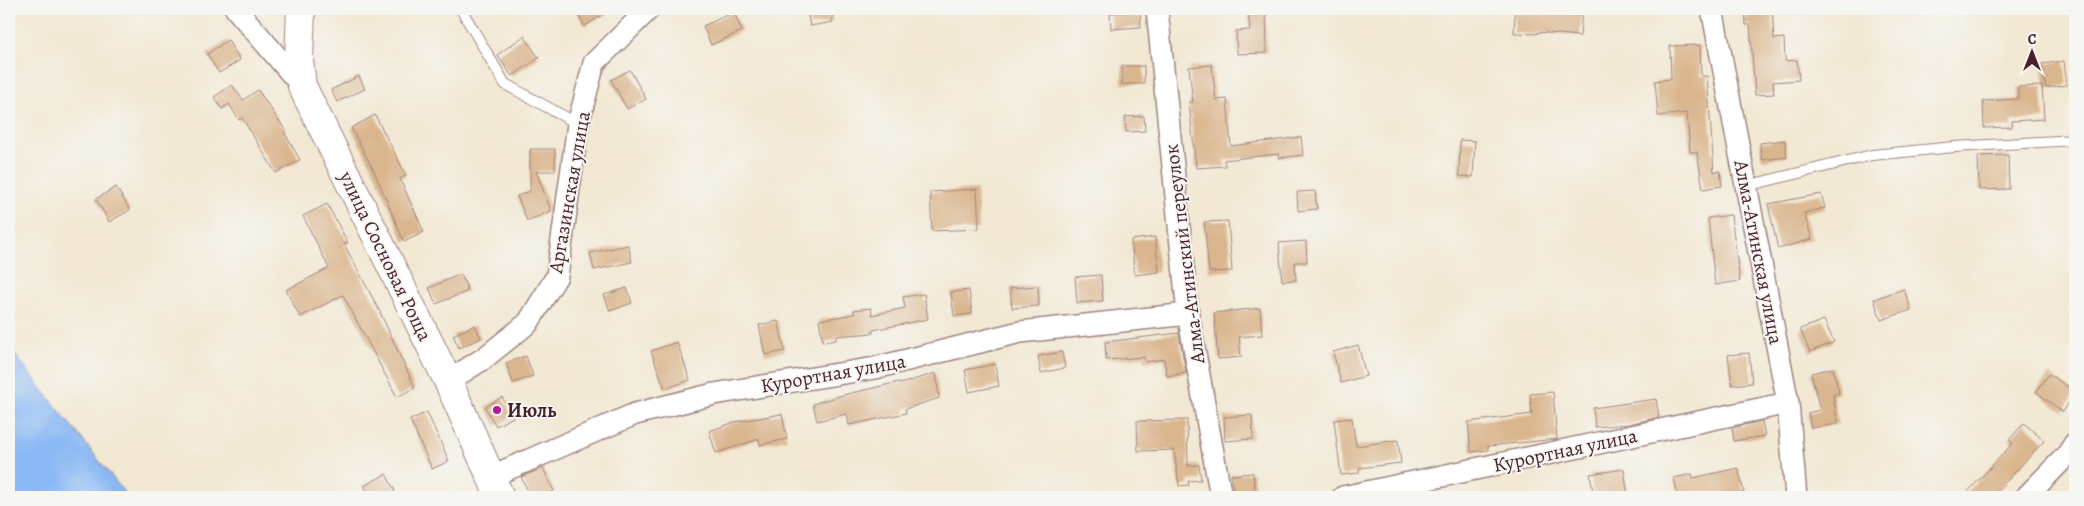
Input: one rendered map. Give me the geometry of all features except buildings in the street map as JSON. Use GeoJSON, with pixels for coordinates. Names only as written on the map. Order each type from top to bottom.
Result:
{"type":"FeatureCollection","features":[{"type":"Feature","properties":{"kind":"main road","name":"улица Сосновая Роща"},"geometry":{"type":"LineString","coordinates":[[301,9],[299,60],[302,86],[448,382],[495,487]]}},
{"type":"Feature","properties":{"kind":"street"},"geometry":{"type":"LineString","coordinates":[[236,9],[302,86]]}},
{"type":"Feature","properties":{"kind":"street","name":"Аргазинская улица"},"geometry":{"type":"LineString","coordinates":[[448,382],[483,359],[528,323],[557,276],[578,124],[594,63],[648,9]]}},
{"type":"Feature","properties":{"kind":"street","name":"Алма-Атинский переулок"},"geometry":{"type":"LineString","coordinates":[[1157,9],[1188,314],[1221,497]]}},
{"type":"Feature","properties":{"kind":"street","name":"Алма-Атинская улица"},"geometry":{"type":"LineString","coordinates":[[1712,9],[1788,403],[1796,497]]}},
{"type":"Feature","properties":{"kind":"street","name":"Курортная улица"},"geometry":{"type":"LineString","coordinates":[[495,487],[635,414],[714,394],[874,368],[1020,332],[1188,314]]}},
{"type":"Feature","properties":{"kind":"street","name":"Курортная улица"},"geometry":{"type":"LineString","coordinates":[[1343,497],[1788,403]]}},
{"type":"Feature","properties":{"kind":"street"},"geometry":{"type":"LineString","coordinates":[[2026,497],[2067,455],[2075,443]]}},
{"type":"Feature","properties":{"kind":"lane"},"geometry":{"type":"LineString","coordinates":[[460,9],[505,84],[578,124]]}},
{"type":"Feature","properties":{"kind":"lane"},"geometry":{"type":"LineString","coordinates":[[1746,186],[1872,154],[2075,140]]}},
{"type":"Feature","properties":{"kind":"water"},"geometry":{"type":"Polygon","coordinates":[[[9,351],[15,355],[128,497],[9,497],[9,351]]]}},
{"type":"Feature","properties":{"kind":"place","name":"Июль"},"geometry":{"type":"Point","coordinates":[497,410]}}]}
